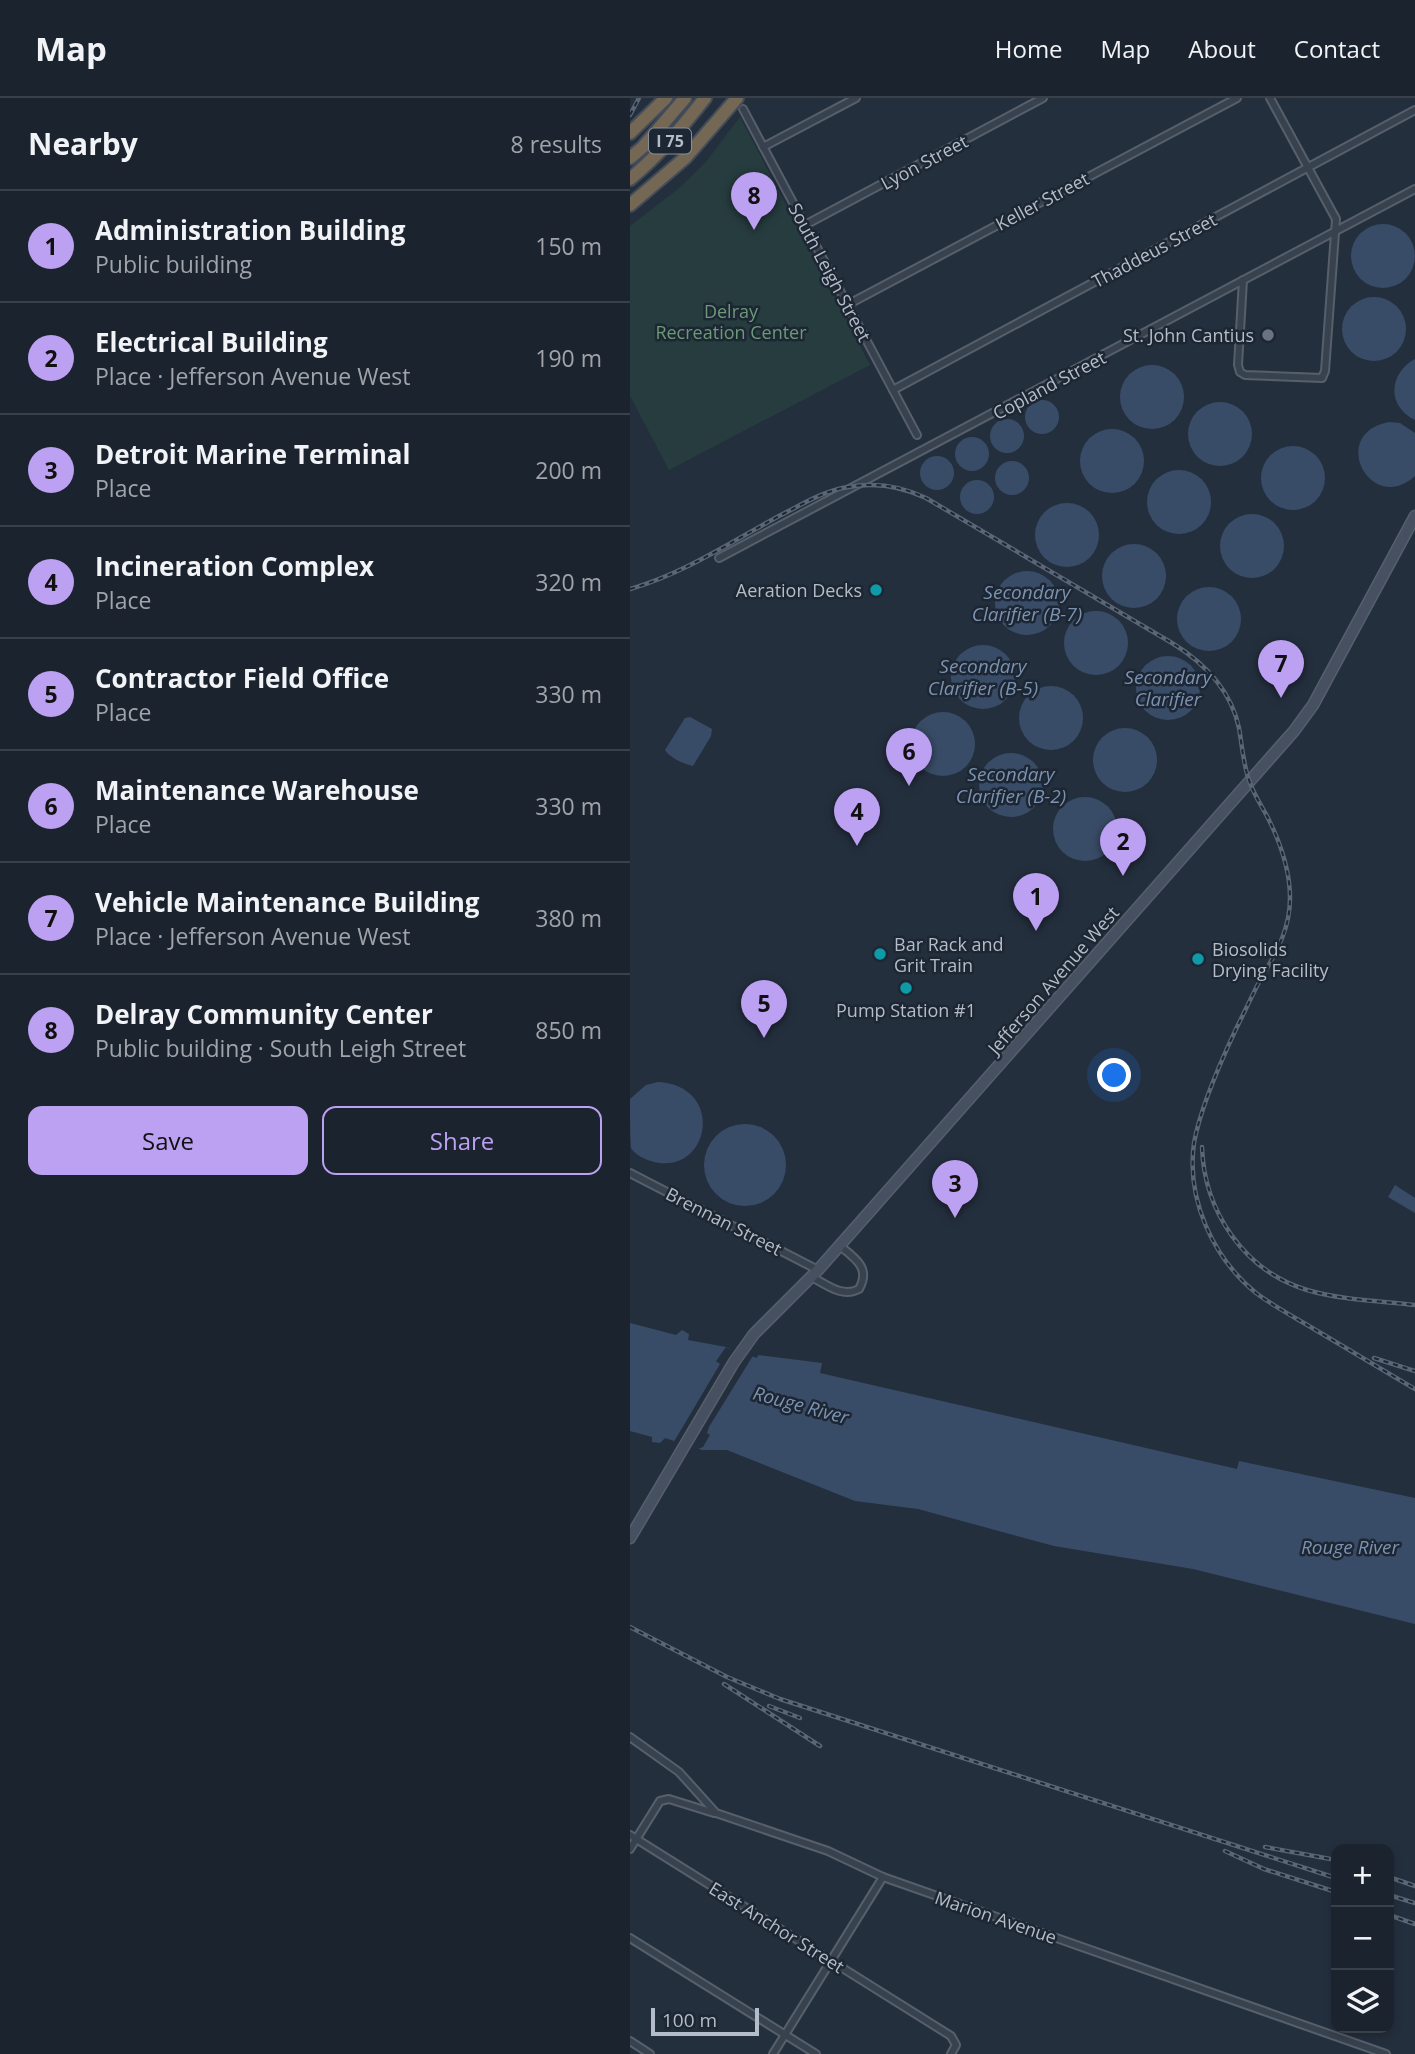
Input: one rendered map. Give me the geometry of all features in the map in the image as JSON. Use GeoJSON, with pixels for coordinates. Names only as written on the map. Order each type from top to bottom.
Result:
{"type":"FeatureCollection","features":[{"type":"Feature","properties":{"kind":"highway"},"geometry":{"type":"LineString","coordinates":[[630,133],[666,98]]}},
{"type":"Feature","properties":{"kind":"highway","name":"I 75"},"geometry":{"type":"LineString","coordinates":[[630,158],[643,147],[685,98]]}},
{"type":"Feature","properties":{"kind":"highway","name":"I 75"},"geometry":{"type":"LineString","coordinates":[[630,179],[678,132],[705,98]]}},
{"type":"Feature","properties":{"kind":"highway"},"geometry":{"type":"LineString","coordinates":[[630,205],[685,158],[740,103]]}},
{"type":"Feature","properties":{"kind":"main road","name":"Jefferson Avenue West"},"geometry":{"type":"LineString","coordinates":[[630,1538],[683,1445],[754,1334],[840,1247],[1314,705],[1415,516]]}},
{"type":"Feature","properties":{"kind":"street"},"geometry":{"type":"LineString","coordinates":[[763,147],[856,98]]}},
{"type":"Feature","properties":{"kind":"street","name":"Lyon Street"},"geometry":{"type":"LineString","coordinates":[[805,225],[1043,98]]}},
{"type":"Feature","properties":{"kind":"street","name":"Keller Street"},"geometry":{"type":"LineString","coordinates":[[847,305],[1237,98]]}},
{"type":"Feature","properties":{"kind":"street"},"geometry":{"type":"LineString","coordinates":[[1243,281],[1238,365],[1240,372],[1245,375],[1322,378],[1325,371],[1336,219],[1270,98]]}},
{"type":"Feature","properties":{"kind":"street","name":"South Leigh Street"},"geometry":{"type":"LineString","coordinates":[[740,103],[917,435]]}},
{"type":"Feature","properties":{"kind":"street","name":"Thaddeus Street"},"geometry":{"type":"LineString","coordinates":[[893,390],[1415,110]]}},
{"type":"Feature","properties":{"kind":"street","name":"Copland Street"},"geometry":{"type":"LineString","coordinates":[[719,558],[1415,189]]}},
{"type":"Feature","properties":{"kind":"street","name":"Brennan Street"},"geometry":{"type":"LineString","coordinates":[[630,1173],[815,1274],[842,1293],[851,1294],[859,1289],[863,1282],[862,1268],[858,1261],[840,1247]]}},
{"type":"Feature","properties":{"kind":"street","name":"Marion Avenue"},"geometry":{"type":"LineString","coordinates":[[630,1737],[678,1772],[716,1814],[828,1852],[883,1877],[1386,2054]]}},
{"type":"Feature","properties":{"kind":"street"},"geometry":{"type":"LineString","coordinates":[[630,1849],[633,1837],[664,1799],[716,1814]]}},
{"type":"Feature","properties":{"kind":"street","name":"East Anchor Street"},"geometry":{"type":"LineString","coordinates":[[633,1837],[954,2039],[956,2045],[951,2054]]}},
{"type":"Feature","properties":{"kind":"street"},"geometry":{"type":"LineString","coordinates":[[773,2054],[883,1877]]}},
{"type":"Feature","properties":{"kind":"street"},"geometry":{"type":"LineString","coordinates":[[630,1938],[816,2054]]}},
{"type":"Feature","properties":{"kind":"street"},"geometry":{"type":"LineString","coordinates":[[630,2041],[650,2054]]}},
{"type":"Feature","properties":{"kind":"green space","name":"Delray Recreation Center"},"geometry":{"type":"Polygon","coordinates":[[[740,117],[870,365],[669,470],[630,396],[630,226],[678,189],[705,163],[740,117]]]}},
{"type":"Feature","properties":{"kind":"water"},"geometry":{"type":"Polygon","coordinates":[[[1377,224],[1389,224],[1406,233],[1413,244],[1413,268],[1406,279],[1389,288],[1377,288],[1365,283],[1356,274],[1351,262],[1351,250],[1356,238],[1365,229],[1377,224]]]}},
{"type":"Feature","properties":{"kind":"water"},"geometry":{"type":"Polygon","coordinates":[[[1368,297],[1380,297],[1397,306],[1404,317],[1404,341],[1397,352],[1380,361],[1368,361],[1356,356],[1347,347],[1342,335],[1342,323],[1347,311],[1356,302],[1368,297]]]}},
{"type":"Feature","properties":{"kind":"water"},"geometry":{"type":"Polygon","coordinates":[[[1415,359],[1415,420],[1399,407],[1394,390],[1400,372],[1415,359]]]}},
{"type":"Feature","properties":{"kind":"water"},"geometry":{"type":"Polygon","coordinates":[[[1146,365],[1158,365],[1175,374],[1182,385],[1182,409],[1175,420],[1158,429],[1146,429],[1134,424],[1125,415],[1120,403],[1120,391],[1125,379],[1134,370],[1146,365]]]}},
{"type":"Feature","properties":{"kind":"water"},"geometry":{"type":"Polygon","coordinates":[[[1042,400],[1054,405],[1059,417],[1054,429],[1042,434],[1030,429],[1025,417],[1030,405],[1042,400]]]}},
{"type":"Feature","properties":{"kind":"water"},"geometry":{"type":"Polygon","coordinates":[[[1214,402],[1226,402],[1243,411],[1250,422],[1250,446],[1243,457],[1226,466],[1214,466],[1202,461],[1193,452],[1188,440],[1188,428],[1193,416],[1202,407],[1214,402]]]}},
{"type":"Feature","properties":{"kind":"water"},"geometry":{"type":"Polygon","coordinates":[[[1007,419],[1019,424],[1024,436],[1019,448],[1007,453],[995,448],[990,436],[995,424],[1007,419]]]}},
{"type":"Feature","properties":{"kind":"water"},"geometry":{"type":"Polygon","coordinates":[[[1389,422],[1400,423],[1415,433],[1415,476],[1399,486],[1384,486],[1371,480],[1362,468],[1358,455],[1361,441],[1371,429],[1389,422]]]}},
{"type":"Feature","properties":{"kind":"water"},"geometry":{"type":"Polygon","coordinates":[[[1106,429],[1118,429],[1135,438],[1142,449],[1142,473],[1135,484],[1118,493],[1106,493],[1094,488],[1085,479],[1080,467],[1080,455],[1085,443],[1094,434],[1106,429]]]}},
{"type":"Feature","properties":{"kind":"water"},"geometry":{"type":"Polygon","coordinates":[[[972,437],[984,442],[989,454],[984,466],[972,471],[960,466],[955,454],[960,442],[972,437]]]}},
{"type":"Feature","properties":{"kind":"water"},"geometry":{"type":"Polygon","coordinates":[[[1287,446],[1299,446],[1316,455],[1323,466],[1323,490],[1316,501],[1299,510],[1287,510],[1275,505],[1266,496],[1261,484],[1261,472],[1266,460],[1275,451],[1287,446]]]}},
{"type":"Feature","properties":{"kind":"water"},"geometry":{"type":"Polygon","coordinates":[[[937,456],[949,461],[954,473],[949,485],[937,490],[925,485],[920,473],[925,461],[937,456]]]}},
{"type":"Feature","properties":{"kind":"water"},"geometry":{"type":"Polygon","coordinates":[[[1012,461],[1024,466],[1029,478],[1024,490],[1012,495],[1000,490],[995,478],[1000,466],[1012,461]]]}},
{"type":"Feature","properties":{"kind":"water"},"geometry":{"type":"Polygon","coordinates":[[[1173,470],[1185,470],[1202,479],[1209,490],[1209,514],[1202,525],[1185,534],[1173,534],[1161,529],[1152,520],[1147,508],[1147,496],[1152,484],[1161,475],[1173,470]]]}},
{"type":"Feature","properties":{"kind":"water"},"geometry":{"type":"Polygon","coordinates":[[[977,480],[989,485],[994,497],[989,509],[977,514],[965,509],[960,497],[965,485],[977,480]]]}},
{"type":"Feature","properties":{"kind":"water"},"geometry":{"type":"Polygon","coordinates":[[[1061,503],[1073,503],[1090,512],[1097,523],[1097,547],[1090,558],[1073,567],[1061,567],[1049,562],[1040,553],[1035,541],[1035,529],[1040,517],[1049,508],[1061,503]]]}},
{"type":"Feature","properties":{"kind":"water"},"geometry":{"type":"Polygon","coordinates":[[[1246,514],[1258,514],[1275,523],[1282,534],[1282,558],[1275,569],[1258,578],[1246,578],[1234,573],[1225,564],[1220,552],[1220,540],[1225,528],[1234,519],[1246,514]]]}},
{"type":"Feature","properties":{"kind":"water"},"geometry":{"type":"Polygon","coordinates":[[[1128,544],[1140,544],[1157,553],[1164,564],[1164,588],[1157,599],[1140,608],[1128,608],[1116,603],[1107,594],[1102,582],[1102,570],[1107,558],[1116,549],[1128,544]]]}},
{"type":"Feature","properties":{"kind":"water","name":"Secondary Clarifier (B-7)"},"geometry":{"type":"Polygon","coordinates":[[[1021,571],[1033,571],[1050,580],[1057,591],[1057,615],[1050,626],[1033,635],[1021,635],[1009,630],[1000,621],[995,609],[995,597],[1000,585],[1009,576],[1021,571]]]}},
{"type":"Feature","properties":{"kind":"water","name":"Secondary Clarifier"},"geometry":{"type":"Polygon","coordinates":[[[1203,587],[1215,587],[1232,596],[1239,607],[1239,631],[1232,642],[1215,651],[1203,651],[1191,646],[1182,637],[1177,625],[1177,613],[1182,601],[1191,592],[1203,587]]]}},
{"type":"Feature","properties":{"kind":"water","name":"Secondary Clarifier"},"geometry":{"type":"Polygon","coordinates":[[[1090,611],[1102,611],[1119,620],[1126,631],[1126,655],[1119,666],[1102,675],[1090,675],[1078,670],[1069,661],[1064,649],[1064,637],[1069,625],[1078,616],[1090,611]]]}},
{"type":"Feature","properties":{"kind":"water","name":"Secondary Clarifier (B-5)"},"geometry":{"type":"Polygon","coordinates":[[[977,645],[989,645],[1006,654],[1013,665],[1013,689],[1006,700],[989,709],[977,709],[965,704],[956,695],[951,683],[951,671],[956,659],[965,650],[977,645]]]}},
{"type":"Feature","properties":{"kind":"water","name":"Secondary Clarifier"},"geometry":{"type":"Polygon","coordinates":[[[1162,656],[1174,656],[1191,665],[1198,676],[1198,700],[1191,711],[1174,720],[1162,720],[1150,715],[1141,706],[1136,694],[1136,682],[1141,670],[1150,661],[1162,656]]]}},
{"type":"Feature","properties":{"kind":"water","name":"Secondary Clarifier (B-5)"},"geometry":{"type":"Polygon","coordinates":[[[1045,686],[1057,686],[1074,695],[1081,706],[1081,730],[1074,741],[1057,750],[1045,750],[1033,745],[1024,736],[1019,724],[1019,712],[1024,700],[1033,691],[1045,686]]]}},
{"type":"Feature","properties":{"kind":"water"},"geometry":{"type":"Polygon","coordinates":[[[937,712],[949,712],[966,721],[973,732],[973,756],[966,767],[949,776],[937,776],[925,771],[916,762],[911,750],[911,738],[916,726],[925,717],[937,712]]]}},
{"type":"Feature","properties":{"kind":"water"},"geometry":{"type":"Polygon","coordinates":[[[690,717],[712,729],[711,736],[693,766],[670,756],[665,750],[685,718],[690,717]]]}},
{"type":"Feature","properties":{"kind":"water"},"geometry":{"type":"Polygon","coordinates":[[[1119,728],[1131,728],[1148,737],[1155,748],[1155,772],[1148,783],[1131,792],[1119,792],[1107,787],[1098,778],[1093,766],[1093,754],[1098,742],[1107,733],[1119,728]]]}},
{"type":"Feature","properties":{"kind":"water","name":"Secondary Clarifier (B-2)"},"geometry":{"type":"Polygon","coordinates":[[[1005,753],[1017,753],[1034,762],[1041,773],[1041,797],[1034,808],[1017,817],[1005,817],[993,812],[984,803],[979,791],[979,779],[984,767],[993,758],[1005,753]]]}},
{"type":"Feature","properties":{"kind":"water"},"geometry":{"type":"Polygon","coordinates":[[[1079,797],[1091,797],[1108,806],[1115,817],[1115,841],[1108,852],[1091,861],[1079,861],[1067,856],[1058,847],[1053,835],[1053,823],[1058,811],[1067,802],[1079,797]]]}},
{"type":"Feature","properties":{"kind":"water"},"geometry":{"type":"Polygon","coordinates":[[[658,1082],[680,1087],[694,1098],[701,1112],[702,1128],[698,1143],[688,1156],[673,1162],[651,1161],[631,1148],[630,1099],[646,1085],[658,1082]]]}},
{"type":"Feature","properties":{"kind":"water"},"geometry":{"type":"Polygon","coordinates":[[[745,1124],[761,1127],[774,1136],[783,1149],[786,1165],[783,1181],[774,1194],[761,1203],[745,1206],[729,1203],[716,1194],[707,1181],[704,1165],[707,1149],[716,1136],[729,1127],[745,1124]]]}},
{"type":"Feature","properties":{"kind":"water"},"geometry":{"type":"Polygon","coordinates":[[[1395,1185],[1415,1198],[1415,1213],[1388,1197],[1395,1185]]]}},
{"type":"Feature","properties":{"kind":"water","name":"Rouge River"},"geometry":{"type":"Polygon","coordinates":[[[630,1323],[676,1335],[682,1330],[689,1334],[688,1340],[726,1347],[757,1358],[758,1355],[822,1363],[820,1373],[1237,1469],[1239,1461],[1415,1498],[1415,1624],[1193,1569],[1054,1546],[918,1509],[855,1501],[727,1450],[702,1450],[665,1438],[660,1443],[652,1442],[652,1437],[630,1431],[630,1323]]]}},
{"type":"Feature","properties":{"kind":"pier"},"geometry":{"type":"Polygon","coordinates":[[[732,1346],[754,1354],[709,1427],[707,1433],[710,1435],[703,1447],[693,1451],[672,1445],[720,1364],[716,1361],[726,1347],[730,1349],[732,1346]]]}},
{"type":"Feature","properties":{"kind":"railway"},"geometry":{"type":"LineString","coordinates":[[630,115],[639,98]]}},
{"type":"Feature","properties":{"kind":"railway"},"geometry":{"type":"LineString","coordinates":[[630,589],[688,566],[821,495],[858,486],[888,486],[926,498],[1172,643],[1205,668],[1230,701],[1235,714],[1247,774],[1280,847],[1290,898],[1287,922],[1280,944],[1230,1042],[1201,1115],[1194,1143],[1193,1164],[1199,1206],[1215,1245],[1227,1263],[1256,1293],[1415,1389]]}},
{"type":"Feature","properties":{"kind":"railway"},"geometry":{"type":"LineString","coordinates":[[1202,1147],[1210,1194],[1219,1215],[1232,1235],[1264,1269],[1307,1290],[1347,1298],[1415,1305]]}},
{"type":"Feature","properties":{"kind":"railway"},"geometry":{"type":"LineString","coordinates":[[1374,1358],[1415,1371]]}},
{"type":"Feature","properties":{"kind":"railway"},"geometry":{"type":"LineString","coordinates":[[630,1627],[727,1677],[780,1699],[1331,1876]]}},
{"type":"Feature","properties":{"kind":"railway"},"geometry":{"type":"LineString","coordinates":[[724,1684],[820,1746]]}},
{"type":"Feature","properties":{"kind":"railway"},"geometry":{"type":"LineString","coordinates":[[769,1706],[800,1718]]}},
{"type":"Feature","properties":{"kind":"railway"},"geometry":{"type":"LineString","coordinates":[[1265,1847],[1331,1859]]}},
{"type":"Feature","properties":{"kind":"railway"},"geometry":{"type":"LineString","coordinates":[[1225,1851],[1264,1869],[1331,1890]]}},
{"type":"Feature","properties":{"kind":"railway"},"geometry":{"type":"LineString","coordinates":[[1394,1879],[1415,1886]]}},
{"type":"Feature","properties":{"kind":"railway"},"geometry":{"type":"LineString","coordinates":[[1394,1897],[1415,1903]]}},
{"type":"Feature","properties":{"kind":"railway"},"geometry":{"type":"LineString","coordinates":[[1394,1917],[1415,1924]]}},
{"type":"Feature","properties":{"kind":"place","name":"Delray Community Center"},"geometry":{"type":"Point","coordinates":[754,230]}},
{"type":"Feature","properties":{"kind":"place","name":"St. John Cantius"},"geometry":{"type":"Point","coordinates":[1268,335]}},
{"type":"Feature","properties":{"kind":"place","name":"Aeration Decks"},"geometry":{"type":"Point","coordinates":[876,590]}},
{"type":"Feature","properties":{"kind":"place","name":"Vehicle Maintenance Building"},"geometry":{"type":"Point","coordinates":[1281,698]}},
{"type":"Feature","properties":{"kind":"place","name":"Maintenance Warehouse"},"geometry":{"type":"Point","coordinates":[909,786]}},
{"type":"Feature","properties":{"kind":"place","name":"Incineration Complex"},"geometry":{"type":"Point","coordinates":[857,846]}},
{"type":"Feature","properties":{"kind":"place","name":"Electrical Building"},"geometry":{"type":"Point","coordinates":[1123,876]}},
{"type":"Feature","properties":{"kind":"place","name":"Administration Building"},"geometry":{"type":"Point","coordinates":[1036,931]}},
{"type":"Feature","properties":{"kind":"place","name":"Bar Rack and Grit Train"},"geometry":{"type":"Point","coordinates":[880,954]}},
{"type":"Feature","properties":{"kind":"place","name":"Biosolids Drying Facility"},"geometry":{"type":"Point","coordinates":[1198,959]}},
{"type":"Feature","properties":{"kind":"place","name":"Pump Station #1"},"geometry":{"type":"Point","coordinates":[906,988]}},
{"type":"Feature","properties":{"kind":"place","name":"Contractor Field Office"},"geometry":{"type":"Point","coordinates":[764,1038]}},
{"type":"Feature","properties":{"kind":"place","name":"Detroit Marine Terminal"},"geometry":{"type":"Point","coordinates":[955,1218]}}]}
